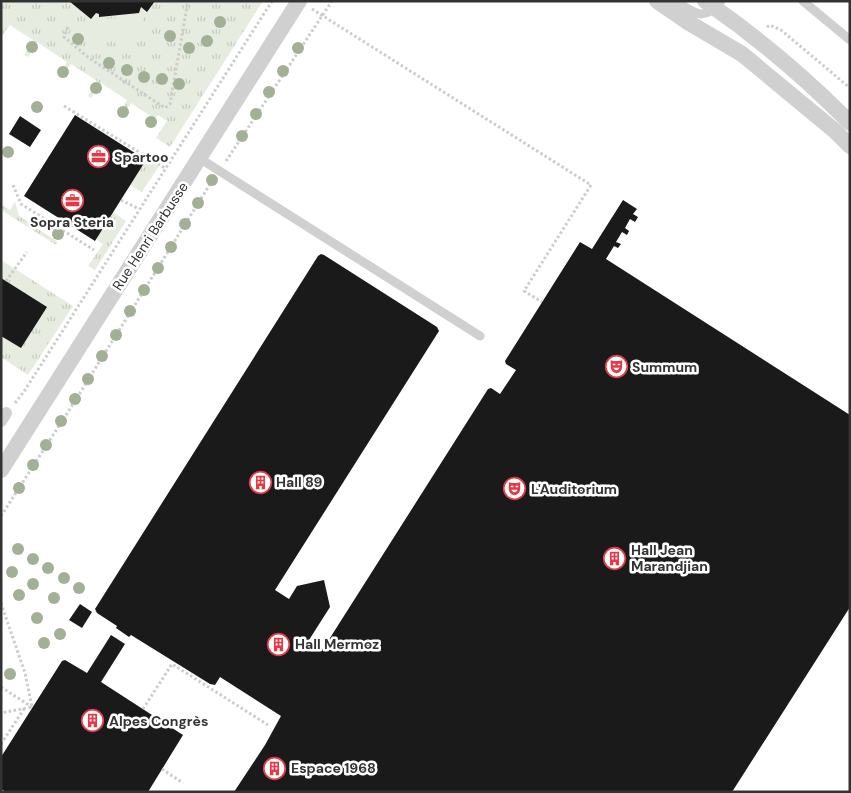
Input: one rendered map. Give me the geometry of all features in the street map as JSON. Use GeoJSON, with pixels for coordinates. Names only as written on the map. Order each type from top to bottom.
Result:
{"type":"FeatureCollection","features":[{"type":"Feature","properties":{"kind":"street","name":"Rue Henri Barbusse"},"geometry":{"type":"LineString","coordinates":[[1,470],[299,1]]}},
{"type":"Feature","properties":{"kind":"street"},"geometry":{"type":"LineString","coordinates":[[657,1],[742,54],[815,114],[850,146]]}},
{"type":"Feature","properties":{"kind":"street"},"geometry":{"type":"LineString","coordinates":[[712,7],[816,88],[850,123]]}},
{"type":"Feature","properties":{"kind":"lane"},"geometry":{"type":"LineString","coordinates":[[677,1],[695,13],[712,7]]}},
{"type":"Feature","properties":{"kind":"lane"},"geometry":{"type":"LineString","coordinates":[[677,1],[681,3],[687,1]]}},
{"type":"Feature","properties":{"kind":"lane"},"geometry":{"type":"LineString","coordinates":[[803,1],[850,40]]}},
{"type":"Feature","properties":{"kind":"lane"},"geometry":{"type":"LineString","coordinates":[[706,33],[712,7]]}},
{"type":"Feature","properties":{"kind":"lane"},"geometry":{"type":"LineString","coordinates":[[199,158],[480,336]]}},
{"type":"Feature","properties":{"kind":"path"},"geometry":{"type":"LineString","coordinates":[[68,27],[64,37],[89,58],[165,108],[170,104],[188,1]]}},
{"type":"Feature","properties":{"kind":"path"},"geometry":{"type":"LineString","coordinates":[[4,417],[25,390],[272,1]]}},
{"type":"Feature","properties":{"kind":"path"},"geometry":{"type":"LineString","coordinates":[[1,516],[219,171],[332,1]]}},
{"type":"Feature","properties":{"kind":"path"},"geometry":{"type":"LineString","coordinates":[[323,15],[348,33],[591,185],[524,291],[542,302]]}},
{"type":"Feature","properties":{"kind":"path"},"geometry":{"type":"LineString","coordinates":[[764,28],[770,25],[781,30],[850,88]]}},
{"type":"Feature","properties":{"kind":"path"},"geometry":{"type":"LineString","coordinates":[[64,106],[165,168]]}},
{"type":"Feature","properties":{"kind":"path"},"geometry":{"type":"LineString","coordinates":[[13,185],[21,204],[94,250]]}},
{"type":"Feature","properties":{"kind":"path"},"geometry":{"type":"LineString","coordinates":[[121,200],[139,209]]}},
{"type":"Feature","properties":{"kind":"path"},"geometry":{"type":"LineString","coordinates":[[6,281],[27,252]]}},
{"type":"Feature","properties":{"kind":"path"},"geometry":{"type":"LineString","coordinates":[[1,603],[25,673],[32,707]]}},
{"type":"Feature","properties":{"kind":"path"},"geometry":{"type":"LineString","coordinates":[[143,708],[172,664],[268,725]]}},
{"type":"Feature","properties":{"kind":"path"},"geometry":{"type":"LineString","coordinates":[[1,687],[32,707]]}},
{"type":"Feature","properties":{"kind":"path"},"geometry":{"type":"LineString","coordinates":[[1,713],[32,707]]}},
{"type":"Feature","properties":{"kind":"path"},"geometry":{"type":"LineString","coordinates":[[1,744],[24,709]]}},
{"type":"Feature","properties":{"kind":"path"},"geometry":{"type":"LineString","coordinates":[[162,770],[183,782]]}},
{"type":"Feature","properties":{"kind":"green space"},"geometry":{"type":"Polygon","coordinates":[[[1,1],[263,1],[170,147],[156,138],[167,121],[158,115],[155,119],[131,103],[122,117],[119,115],[127,100],[101,83],[91,98],[88,96],[97,81],[71,64],[61,78],[58,76],[67,62],[37,42],[28,57],[24,55],[33,40],[10,25],[1,37],[1,1]]]}},
{"type":"Feature","properties":{"kind":"green space"},"geometry":{"type":"Polygon","coordinates":[[[143,15],[145,37],[86,45],[84,22],[143,15]]]}},
{"type":"Feature","properties":{"kind":"green space"},"geometry":{"type":"Polygon","coordinates":[[[144,156],[159,166],[142,192],[130,185],[144,156]]]}},
{"type":"Feature","properties":{"kind":"green space"},"geometry":{"type":"Polygon","coordinates":[[[15,202],[19,216],[58,242],[56,245],[1,210],[1,205],[10,210],[15,202]]]}},
{"type":"Feature","properties":{"kind":"green space"},"geometry":{"type":"Polygon","coordinates":[[[113,212],[126,221],[95,270],[88,266],[103,244],[96,239],[113,212]]]}},
{"type":"Feature","properties":{"kind":"green space"},"geometry":{"type":"Polygon","coordinates":[[[1,260],[73,306],[28,375],[1,357],[1,260]]]}},
{"type":"Feature","properties":{"kind":"building"},"geometry":{"type":"Polygon","coordinates":[[[69,1],[155,1],[147,12],[141,7],[139,13],[99,17],[99,14],[96,13],[91,19],[69,1]]]}},
{"type":"Feature","properties":{"kind":"building"},"geometry":{"type":"Polygon","coordinates":[[[75,115],[146,160],[95,241],[24,196],[75,115]]]}},
{"type":"Feature","properties":{"kind":"building"},"geometry":{"type":"Polygon","coordinates":[[[20,116],[41,130],[30,147],[9,134],[20,116]]]}},
{"type":"Feature","properties":{"kind":"building","name":"Hall Jean Marandjian"},"geometry":{"type":"Polygon","coordinates":[[[623,200],[637,209],[633,214],[638,217],[635,222],[630,219],[625,228],[629,231],[627,235],[622,232],[616,242],[621,244],[618,248],[614,246],[606,259],[850,415],[850,607],[732,792],[234,792],[265,745],[281,716],[220,677],[215,685],[210,684],[131,635],[129,637],[116,628],[117,626],[97,613],[95,609],[318,256],[324,255],[437,327],[439,331],[275,590],[289,599],[297,586],[324,580],[330,607],[309,640],[323,649],[488,389],[491,388],[500,394],[516,370],[506,364],[505,361],[580,242],[592,249],[623,200]]]}},
{"type":"Feature","properties":{"kind":"building"},"geometry":{"type":"Polygon","coordinates":[[[1,278],[47,307],[21,348],[1,336],[1,278]]]}},
{"type":"Feature","properties":{"kind":"building"},"geometry":{"type":"Polygon","coordinates":[[[80,604],[92,612],[82,628],[69,620],[80,604]]]}},
{"type":"Feature","properties":{"kind":"building","name":"Alpes Congrès"},"geometry":{"type":"Polygon","coordinates":[[[111,635],[125,644],[101,682],[183,735],[148,792],[6,792],[1,789],[1,757],[62,661],[65,660],[87,673],[111,635]]]}},
{"type":"Feature","properties":{"kind":"place","name":"Spartoo"},"geometry":{"type":"Point","coordinates":[98,157]}},
{"type":"Feature","properties":{"kind":"place","name":"Sopra Steria"},"geometry":{"type":"Point","coordinates":[72,200]}},
{"type":"Feature","properties":{"kind":"place","name":"Summum"},"geometry":{"type":"Point","coordinates":[616,367]}},
{"type":"Feature","properties":{"kind":"place","name":"Hall 89"},"geometry":{"type":"Point","coordinates":[260,482]}},
{"type":"Feature","properties":{"kind":"place","name":"L'Auditorium"},"geometry":{"type":"Point","coordinates":[515,489]}},
{"type":"Feature","properties":{"kind":"place","name":"Hall Jean Marandjian"},"geometry":{"type":"Point","coordinates":[615,558]}},
{"type":"Feature","properties":{"kind":"place","name":"Hall Mermoz"},"geometry":{"type":"Point","coordinates":[279,644]}},
{"type":"Feature","properties":{"kind":"place","name":"Alpes Congrès"},"geometry":{"type":"Point","coordinates":[93,721]}},
{"type":"Feature","properties":{"kind":"place","name":"Espace 1968"},"geometry":{"type":"Point","coordinates":[275,768]}}]}
